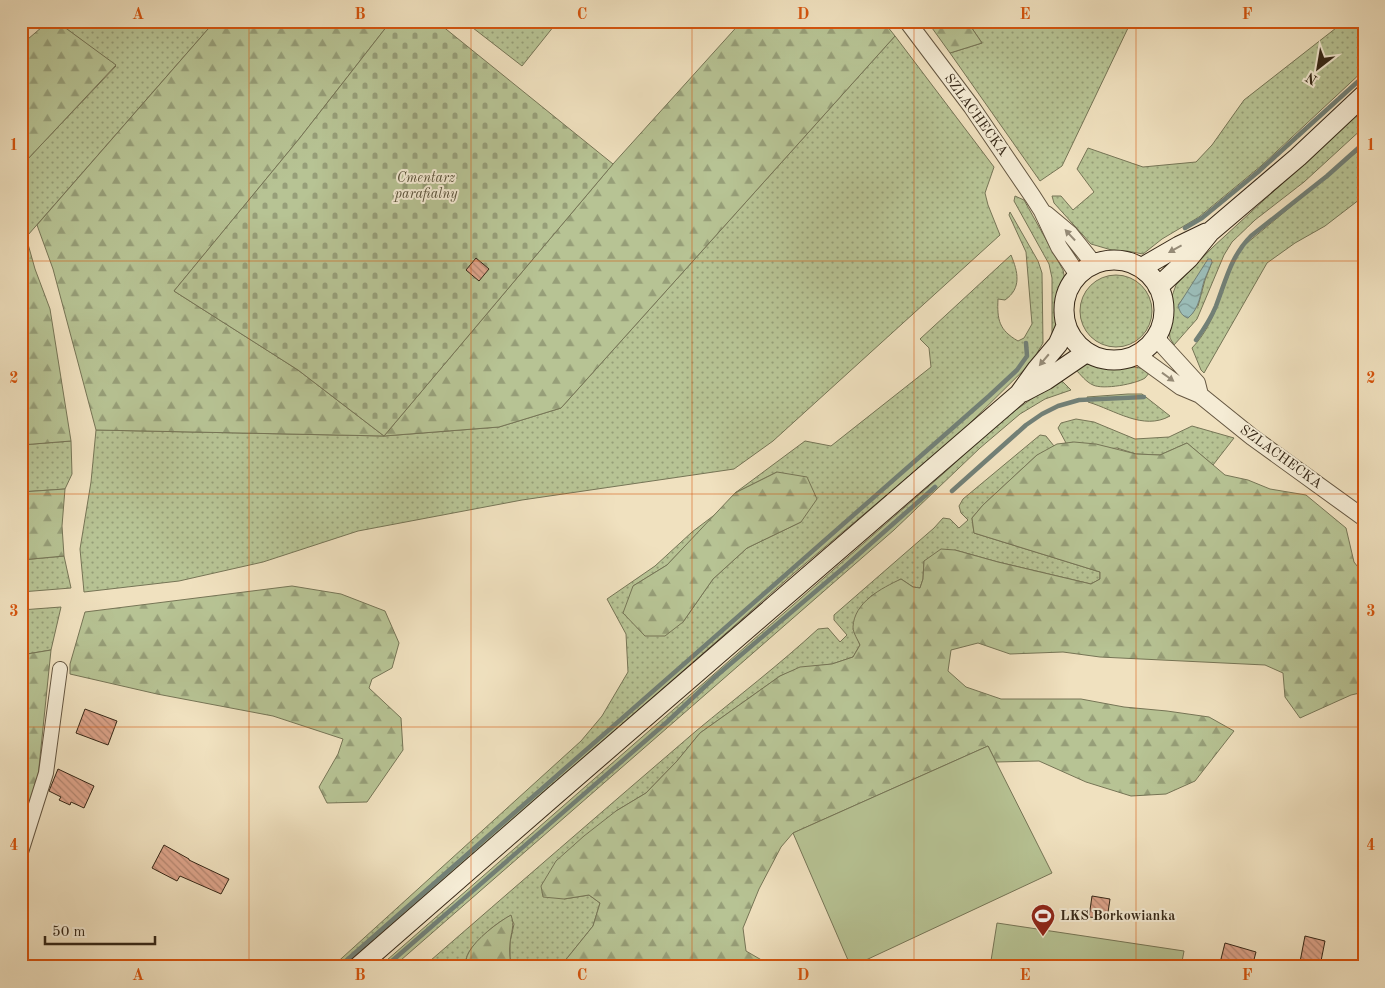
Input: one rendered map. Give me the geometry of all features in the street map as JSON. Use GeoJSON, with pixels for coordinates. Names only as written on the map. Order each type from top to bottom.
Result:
{"type":"FeatureCollection","features":[{"type":"Feature","properties":{"kind":"main road"},"geometry":{"type":"LineString","coordinates":[[1158,287],[1189,258],[1210,232],[1298,156],[1364,95]]}},
{"type":"Feature","properties":{"kind":"main road"},"geometry":{"type":"LineString","coordinates":[[1141,268],[1179,246],[1210,232]]}},
{"type":"Feature","properties":{"kind":"main road"},"geometry":{"type":"LineString","coordinates":[[1105,261],[1130,263],[1141,268],[1151,276],[1163,299],[1162,326],[1156,338],[1137,355],[1125,359],[1099,358],[1087,352],[1074,341],[1066,326],[1065,299],[1070,286],[1086,270],[1105,261]]}},
{"type":"Feature","properties":{"kind":"main road"},"geometry":{"type":"LineString","coordinates":[[358,967],[1019,394],[1058,344],[1066,326]]}},
{"type":"Feature","properties":{"kind":"main road"},"geometry":{"type":"LineString","coordinates":[[1019,394],[1046,380],[1087,352]]}},
{"type":"Feature","properties":{"kind":"street","name":"SZLACHECKA"},"geometry":{"type":"LineString","coordinates":[[907,21],[971,106],[1042,211],[1070,234],[1086,270]]}},
{"type":"Feature","properties":{"kind":"street","name":"SZLACHECKA"},"geometry":{"type":"LineString","coordinates":[[1156,338],[1196,384],[1200,395]]}},
{"type":"Feature","properties":{"kind":"street","name":"SZLACHECKA"},"geometry":{"type":"LineString","coordinates":[[1137,355],[1181,387],[1200,395],[1252,437],[1364,518]]}},
{"type":"Feature","properties":{"kind":"street"},"geometry":{"type":"LineString","coordinates":[[21,852],[46,773],[60,669]]}},
{"type":"Feature","properties":{"kind":"green space"},"geometry":{"type":"Polygon","coordinates":[[[49,21],[56,21],[116,65],[26,161],[21,134],[21,45],[49,21]]]}},
{"type":"Feature","properties":{"kind":"green space"},"geometry":{"type":"Polygon","coordinates":[[[56,21],[126,21],[136,28],[142,21],[215,21],[21,243],[21,166],[116,66],[56,21]]]}},
{"type":"Feature","properties":{"kind":"green space"},"geometry":{"type":"Polygon","coordinates":[[[215,21],[391,21],[299,139],[174,291],[298,370],[384,436],[96,430],[53,269],[37,225],[215,21]]]}},
{"type":"Feature","properties":{"kind":"green space","name":"Cmentarz parafialny"},"geometry":{"type":"Polygon","coordinates":[[[391,21],[436,21],[613,164],[384,436],[298,370],[174,291],[299,139],[391,21]]]}},
{"type":"Feature","properties":{"kind":"green space"},"geometry":{"type":"Polygon","coordinates":[[[464,21],[558,21],[522,66],[464,21]]]}},
{"type":"Feature","properties":{"kind":"green space"},"geometry":{"type":"Polygon","coordinates":[[[742,21],[883,21],[895,36],[561,408],[499,427],[384,436],[613,164],[742,21]]]}},
{"type":"Feature","properties":{"kind":"green space"},"geometry":{"type":"Polygon","coordinates":[[[927,21],[967,21],[982,43],[950,53],[927,21]]]}},
{"type":"Feature","properties":{"kind":"green space"},"geometry":{"type":"Polygon","coordinates":[[[967,21],[1123,21],[1128,28],[1062,166],[1040,181],[950,53],[982,43],[967,21]]]}},
{"type":"Feature","properties":{"kind":"green space"},"geometry":{"type":"Polygon","coordinates":[[[1345,21],[1364,21],[1364,70],[1261,166],[1199,217],[1162,239],[1143,254],[1115,251],[1091,244],[1054,203],[1052,196],[1061,196],[1073,210],[1094,192],[1077,169],[1088,148],[1143,167],[1196,162],[1212,145],[1244,100],[1345,21]]]}},
{"type":"Feature","properties":{"kind":"green space"},"geometry":{"type":"Polygon","coordinates":[[[895,36],[994,167],[985,193],[1000,235],[773,441],[734,469],[522,500],[358,531],[263,562],[179,581],[84,592],[80,549],[91,482],[96,430],[384,436],[499,427],[561,408],[895,36]]]}},
{"type":"Feature","properties":{"kind":"green space"},"geometry":{"type":"Polygon","coordinates":[[[1364,108],[1364,127],[1304,182],[1255,220],[1232,242],[1224,255],[1197,319],[1174,345],[1170,338],[1169,327],[1172,296],[1176,285],[1213,247],[1364,108]],[[1212,262],[1178,305],[1198,306],[1212,262]]]}},
{"type":"Feature","properties":{"kind":"green space"},"geometry":{"type":"Polygon","coordinates":[[[1364,146],[1364,196],[1325,226],[1295,243],[1267,263],[1204,373],[1192,348],[1201,337],[1214,313],[1241,248],[1364,146]]]}},
{"type":"Feature","properties":{"kind":"green space"},"geometry":{"type":"Polygon","coordinates":[[[1015,196],[1024,200],[1063,270],[1065,280],[1059,306],[1058,335],[1052,338],[1052,278],[1049,264],[1014,201],[1015,196]]]}},
{"type":"Feature","properties":{"kind":"green space"},"geometry":{"type":"Polygon","coordinates":[[[1010,212],[1038,261],[1042,273],[1043,343],[1037,353],[1039,355],[960,433],[793,574],[405,916],[365,947],[344,967],[332,967],[581,741],[602,716],[628,672],[626,634],[607,599],[655,566],[692,532],[717,513],[667,565],[633,586],[683,622],[713,579],[747,548],[801,522],[777,472],[735,493],[805,441],[831,446],[931,367],[929,348],[920,339],[1011,255],[1017,274],[1016,285],[1005,300],[998,299],[998,313],[1001,324],[1007,333],[1018,341],[1024,338],[1032,324],[1026,252],[1009,215],[1010,212]]]}},
{"type":"Feature","properties":{"kind":"green space"},"geometry":{"type":"Polygon","coordinates":[[[26,237],[35,269],[50,309],[71,441],[21,445],[21,243],[26,237]]]}},
{"type":"Feature","properties":{"kind":"green space"},"geometry":{"type":"Polygon","coordinates":[[[1116,275],[1136,281],[1146,291],[1152,311],[1146,331],[1136,341],[1116,347],[1096,341],[1086,331],[1080,311],[1086,291],[1096,281],[1116,275]]]}},
{"type":"Feature","properties":{"kind":"green space"},"geometry":{"type":"Polygon","coordinates":[[[1085,364],[1109,368],[1134,367],[1150,372],[1141,380],[1119,386],[1104,387],[1088,382],[1075,369],[1085,364]]]}},
{"type":"Feature","properties":{"kind":"green space"},"geometry":{"type":"Polygon","coordinates":[[[1060,379],[1071,390],[1045,399],[1020,414],[980,448],[894,530],[393,967],[379,967],[944,473],[1003,419],[1060,379]]]}},
{"type":"Feature","properties":{"kind":"green space"},"geometry":{"type":"Polygon","coordinates":[[[1142,394],[1170,416],[1150,421],[1129,418],[1088,402],[1087,397],[1142,394]]]}},
{"type":"Feature","properties":{"kind":"green space"},"geometry":{"type":"Polygon","coordinates":[[[1076,419],[1094,422],[1135,439],[1169,437],[1192,426],[1234,438],[1213,465],[1187,443],[1160,455],[1136,454],[1117,448],[1037,455],[983,505],[972,518],[974,533],[1100,572],[1100,579],[1091,584],[955,550],[924,561],[923,579],[920,588],[913,587],[901,579],[871,596],[853,629],[860,645],[853,657],[832,664],[800,668],[780,676],[700,733],[677,761],[646,793],[616,811],[564,899],[589,895],[600,903],[593,926],[560,967],[511,967],[510,942],[514,924],[510,916],[493,927],[477,942],[469,952],[463,967],[423,967],[696,731],[818,629],[828,628],[840,642],[847,635],[834,620],[834,615],[943,518],[950,519],[959,528],[968,520],[961,513],[959,506],[963,499],[1040,435],[1046,436],[1054,446],[1066,443],[1058,428],[1061,423],[1076,419]]]}},
{"type":"Feature","properties":{"kind":"green space"},"geometry":{"type":"Polygon","coordinates":[[[71,441],[72,474],[65,489],[21,492],[21,445],[71,441]]]}},
{"type":"Feature","properties":{"kind":"green space"},"geometry":{"type":"Polygon","coordinates":[[[1074,442],[1096,444],[1136,454],[1160,455],[1187,443],[1225,475],[1248,480],[1270,489],[1306,495],[1346,528],[1354,562],[1364,575],[1364,692],[1351,695],[1300,718],[1285,697],[1283,673],[1265,665],[1100,657],[1063,652],[1010,654],[978,643],[951,650],[948,671],[966,687],[1001,699],[1081,699],[1124,707],[1209,717],[1234,731],[1195,781],[1166,794],[1131,796],[1086,782],[1039,761],[996,762],[988,746],[793,833],[781,847],[759,889],[743,928],[746,951],[765,962],[790,967],[560,967],[593,926],[600,903],[589,895],[564,899],[543,897],[541,886],[556,861],[616,811],[646,793],[677,761],[700,733],[780,676],[800,667],[832,664],[853,657],[860,645],[853,629],[855,618],[858,610],[870,597],[901,579],[913,587],[920,588],[923,579],[924,561],[941,549],[955,550],[1091,584],[1100,579],[1100,572],[974,533],[972,518],[983,505],[1037,455],[1057,444],[1074,442]]]}},
{"type":"Feature","properties":{"kind":"green space"},"geometry":{"type":"Polygon","coordinates":[[[777,472],[807,477],[817,499],[801,522],[747,548],[713,579],[683,622],[665,636],[645,636],[623,613],[633,586],[667,565],[735,493],[777,472]]]}},
{"type":"Feature","properties":{"kind":"green space"},"geometry":{"type":"Polygon","coordinates":[[[65,489],[62,526],[64,556],[21,560],[21,492],[65,489]]]}},
{"type":"Feature","properties":{"kind":"green space"},"geometry":{"type":"Polygon","coordinates":[[[64,556],[71,588],[21,592],[21,560],[64,556]]]}},
{"type":"Feature","properties":{"kind":"green space"},"geometry":{"type":"Polygon","coordinates":[[[292,586],[341,594],[385,611],[399,643],[392,668],[372,679],[369,688],[401,718],[403,750],[367,802],[327,803],[319,787],[338,754],[343,739],[273,716],[157,694],[70,674],[70,664],[85,612],[292,586]]]}},
{"type":"Feature","properties":{"kind":"green space"},"geometry":{"type":"Polygon","coordinates":[[[61,607],[51,650],[21,655],[21,610],[61,607]]]}},
{"type":"Feature","properties":{"kind":"green space"},"geometry":{"type":"Polygon","coordinates":[[[51,650],[38,777],[21,830],[21,655],[51,650]]]}},
{"type":"Feature","properties":{"kind":"green space"},"geometry":{"type":"Polygon","coordinates":[[[988,746],[1052,873],[851,967],[793,833],[988,746]]]}},
{"type":"Feature","properties":{"kind":"green space"},"geometry":{"type":"Polygon","coordinates":[[[511,915],[513,926],[510,946],[511,967],[464,967],[472,947],[494,926],[511,915]]]}},
{"type":"Feature","properties":{"kind":"green space","name":"LKS Borkowianka"},"geometry":{"type":"Polygon","coordinates":[[[997,923],[1184,951],[1181,967],[990,967],[997,923]]]}},
{"type":"Feature","properties":{"kind":"water"},"geometry":{"type":"Polygon","coordinates":[[[1208,259],[1211,259],[1212,262],[1204,281],[1199,301],[1195,310],[1188,318],[1182,314],[1178,306],[1208,259]]]}},
{"type":"Feature","properties":{"kind":"building"},"geometry":{"type":"Polygon","coordinates":[[[476,258],[489,269],[479,281],[466,270],[476,258]]]}},
{"type":"Feature","properties":{"kind":"building"},"geometry":{"type":"Polygon","coordinates":[[[85,709],[117,721],[108,745],[76,733],[85,709]]]}},
{"type":"Feature","properties":{"kind":"building"},"geometry":{"type":"Polygon","coordinates":[[[58,769],[94,786],[84,808],[71,802],[70,805],[59,800],[61,797],[49,791],[58,769]]]}},
{"type":"Feature","properties":{"kind":"building"},"geometry":{"type":"Polygon","coordinates":[[[164,845],[189,860],[229,879],[221,894],[180,876],[177,881],[152,868],[164,845]]]}},
{"type":"Feature","properties":{"kind":"building"},"geometry":{"type":"Polygon","coordinates":[[[1092,896],[1110,899],[1107,919],[1089,917],[1092,896]]]}},
{"type":"Feature","properties":{"kind":"building"},"geometry":{"type":"Polygon","coordinates":[[[1305,936],[1325,941],[1321,961],[1318,960],[1316,967],[1299,967],[1305,936]]]}},
{"type":"Feature","properties":{"kind":"building"},"geometry":{"type":"Polygon","coordinates":[[[1225,943],[1256,952],[1252,967],[1219,967],[1225,943]]]}},
{"type":"Feature","properties":{"kind":"waterway"},"geometry":{"type":"LineString","coordinates":[[1185,228],[1202,218],[1258,172],[1364,76]]}},
{"type":"Feature","properties":{"kind":"waterway"},"geometry":{"type":"LineString","coordinates":[[1196,340],[1212,315],[1234,260],[1244,244],[1251,236],[1327,176],[1364,143]]}},
{"type":"Feature","properties":{"kind":"waterway"},"geometry":{"type":"LineString","coordinates":[[339,967],[989,396],[1017,370],[1027,356],[1026,343]]}},
{"type":"Feature","properties":{"kind":"waterway"},"geometry":{"type":"LineString","coordinates":[[952,491],[1026,425],[1058,406],[1079,400],[1144,397]]}},
{"type":"Feature","properties":{"kind":"waterway"},"geometry":{"type":"LineString","coordinates":[[385,967],[667,722],[715,677],[935,487]]}},
{"type":"Feature","properties":{"kind":"place","name":"LKS Borkowianka"},"geometry":{"type":"Point","coordinates":[1043,937]}}]}
